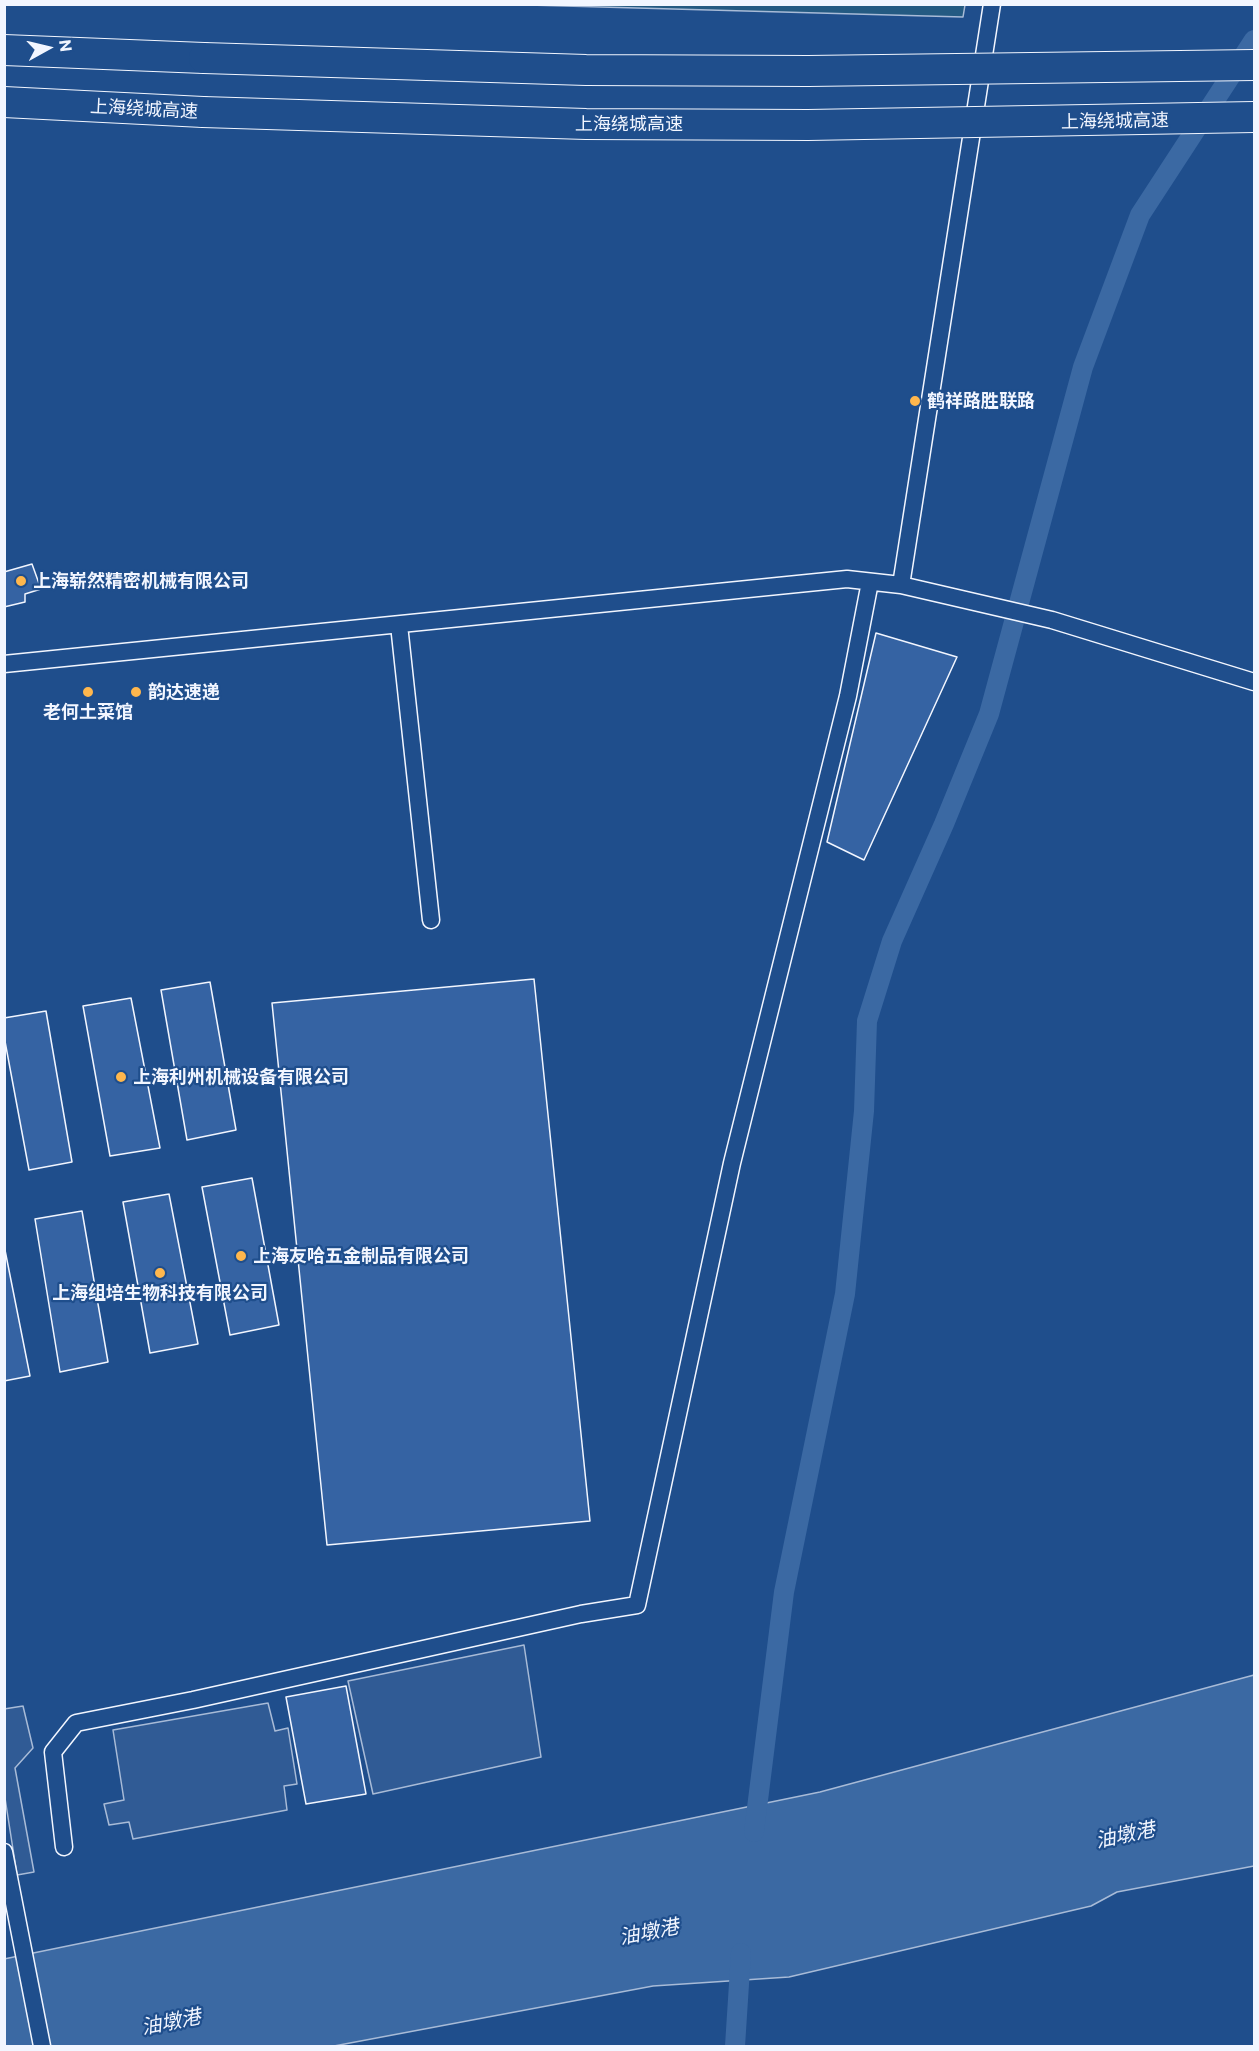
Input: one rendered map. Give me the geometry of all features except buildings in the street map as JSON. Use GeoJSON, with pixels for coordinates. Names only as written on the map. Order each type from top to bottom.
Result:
{"type":"FeatureCollection","features":[{"type":"Feature","properties":{"kind":"highway"},"geometry":{"type":"LineString","coordinates":[[4,50],[586,70],[820,71],[1254,65]]}},
{"type":"Feature","properties":{"kind":"highway","name":"上海绕城高速"},"geometry":{"type":"LineString","coordinates":[[4,102],[203,112],[586,124],[808,125],[1254,117]]}},
{"type":"Feature","properties":{"kind":"street"},"geometry":{"type":"LineString","coordinates":[[901,585],[992,4]]}},
{"type":"Feature","properties":{"kind":"street"},"geometry":{"type":"LineString","coordinates":[[4,664],[847,579],[901,585],[1052,620],[1254,682]]}},
{"type":"Feature","properties":{"kind":"street"},"geometry":{"type":"LineString","coordinates":[[64,1847],[53,1752],[76,1723],[193,1700],[581,1614],[637,1605],[732,1163],[838,739],[870,582]]}},
{"type":"Feature","properties":{"kind":"street"},"geometry":{"type":"LineString","coordinates":[[399,625],[431,920]]}},
{"type":"Feature","properties":{"kind":"street"},"geometry":{"type":"LineString","coordinates":[[4,1852],[42,2046]]}},
{"type":"Feature","properties":{"kind":"shaded area"},"geometry":{"type":"Polygon","coordinates":[[[965,4],[963,17],[528,5],[965,4]]]}},
{"type":"Feature","properties":{"kind":"shaded area"},"geometry":{"type":"Polygon","coordinates":[[[524,1645],[541,1757],[373,1794],[348,1681],[524,1645]]]}},
{"type":"Feature","properties":{"kind":"shaded area"},"geometry":{"type":"Polygon","coordinates":[[[268,1703],[275,1731],[288,1728],[297,1784],[284,1786],[287,1810],[133,1839],[129,1822],[109,1825],[104,1804],[124,1800],[113,1730],[268,1703]]]}},
{"type":"Feature","properties":{"kind":"shaded area"},"geometry":{"type":"Polygon","coordinates":[[[23,1706],[33,1748],[15,1768],[34,1872],[17,1875],[5,1798],[4,1709],[23,1706]]]}},
{"type":"Feature","properties":{"kind":"water","name":"油墩港"},"geometry":{"type":"Polygon","coordinates":[[[1254,1675],[1254,1866],[1117,1892],[1091,1906],[789,1977],[653,1986],[334,2046],[5,2046],[4,1959],[820,1792],[1254,1675]]]}},
{"type":"Feature","properties":{"kind":"waterway"},"geometry":{"type":"LineString","coordinates":[[754,1832],[784,1592],[845,1294],[864,1111],[867,1021],[892,941],[944,824],[989,714],[1083,367],[1140,215],[1254,40]]}},
{"type":"Feature","properties":{"kind":"waterway"},"geometry":{"type":"LineString","coordinates":[[735,2046],[741,1953]]}},
{"type":"Feature","properties":{"kind":"place","name":"鹤祥路胜联路"},"geometry":{"type":"Point","coordinates":[915,401]}},
{"type":"Feature","properties":{"kind":"place","name":"上海崭然精密机械有限公司"},"geometry":{"type":"Point","coordinates":[21,581]}},
{"type":"Feature","properties":{"kind":"place","name":"老何土菜馆"},"geometry":{"type":"Point","coordinates":[88,692]}},
{"type":"Feature","properties":{"kind":"place","name":"韵达速递"},"geometry":{"type":"Point","coordinates":[136,692]}},
{"type":"Feature","properties":{"kind":"place","name":"上海利州机械设备有限公司"},"geometry":{"type":"Point","coordinates":[121,1077]}},
{"type":"Feature","properties":{"kind":"place","name":"上海友哈五金制品有限公司"},"geometry":{"type":"Point","coordinates":[241,1256]}},
{"type":"Feature","properties":{"kind":"place","name":"上海组培生物科技有限公司"},"geometry":{"type":"Point","coordinates":[160,1273]}}]}
